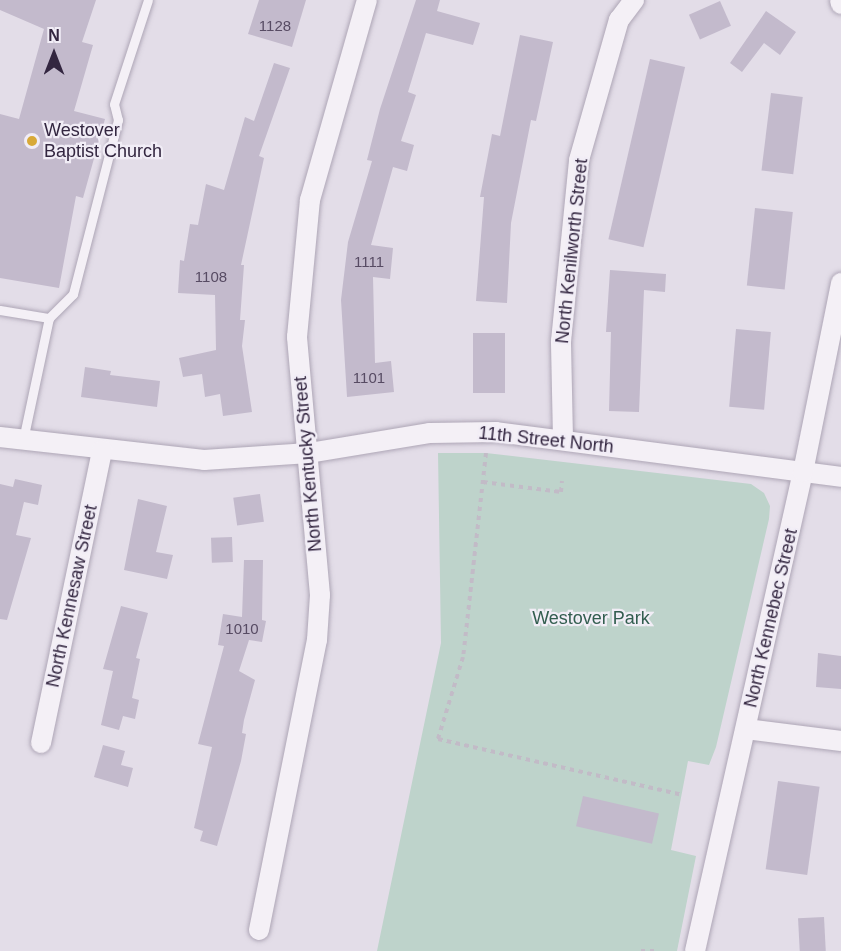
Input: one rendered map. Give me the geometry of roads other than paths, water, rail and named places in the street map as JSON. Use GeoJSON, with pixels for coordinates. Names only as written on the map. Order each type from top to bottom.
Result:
{"type":"FeatureCollection","features":[{"type":"Feature","properties":{"kind":"street","name":"North Kentucky Street"},"geometry":{"type":"LineString","coordinates":[[259,930],[317,640],[320,595],[297,337],[310,200],[367,0]]}},
{"type":"Feature","properties":{"kind":"street","name":"North Kenilworth Street"},"geometry":{"type":"LineString","coordinates":[[563,439],[561,341],[579,160],[619,20],[634,0]]}},
{"type":"Feature","properties":{"kind":"street","name":"North Kennebec Street"},"geometry":{"type":"LineString","coordinates":[[695,951],[803,472],[841,283]]}},
{"type":"Feature","properties":{"kind":"street","name":"11th Street North"},"geometry":{"type":"LineString","coordinates":[[0,437],[204,460],[309,453],[430,433],[496,432],[841,477]]}},
{"type":"Feature","properties":{"kind":"street","name":"North Kennesaw Street"},"geometry":{"type":"LineString","coordinates":[[41,743],[102,450]]}},
{"type":"Feature","properties":{"kind":"street"},"geometry":{"type":"LineString","coordinates":[[746,729],[841,741]]}},
{"type":"Feature","properties":{"kind":"lane"},"geometry":{"type":"LineString","coordinates":[[23,440],[49,318],[73,294],[118,120],[114,104],[148,0]]}},
{"type":"Feature","properties":{"kind":"lane"},"geometry":{"type":"LineString","coordinates":[[0,310],[49,318]]}},
{"type":"Feature","properties":{"kind":"place","name":"Westover Baptist Church"},"geometry":{"type":"Point","coordinates":[32,141]}},
{"type":"Feature","properties":{"kind":"park label","name":"Westover Park"},"geometry":{"type":"Point","coordinates":[591,618]}}]}
